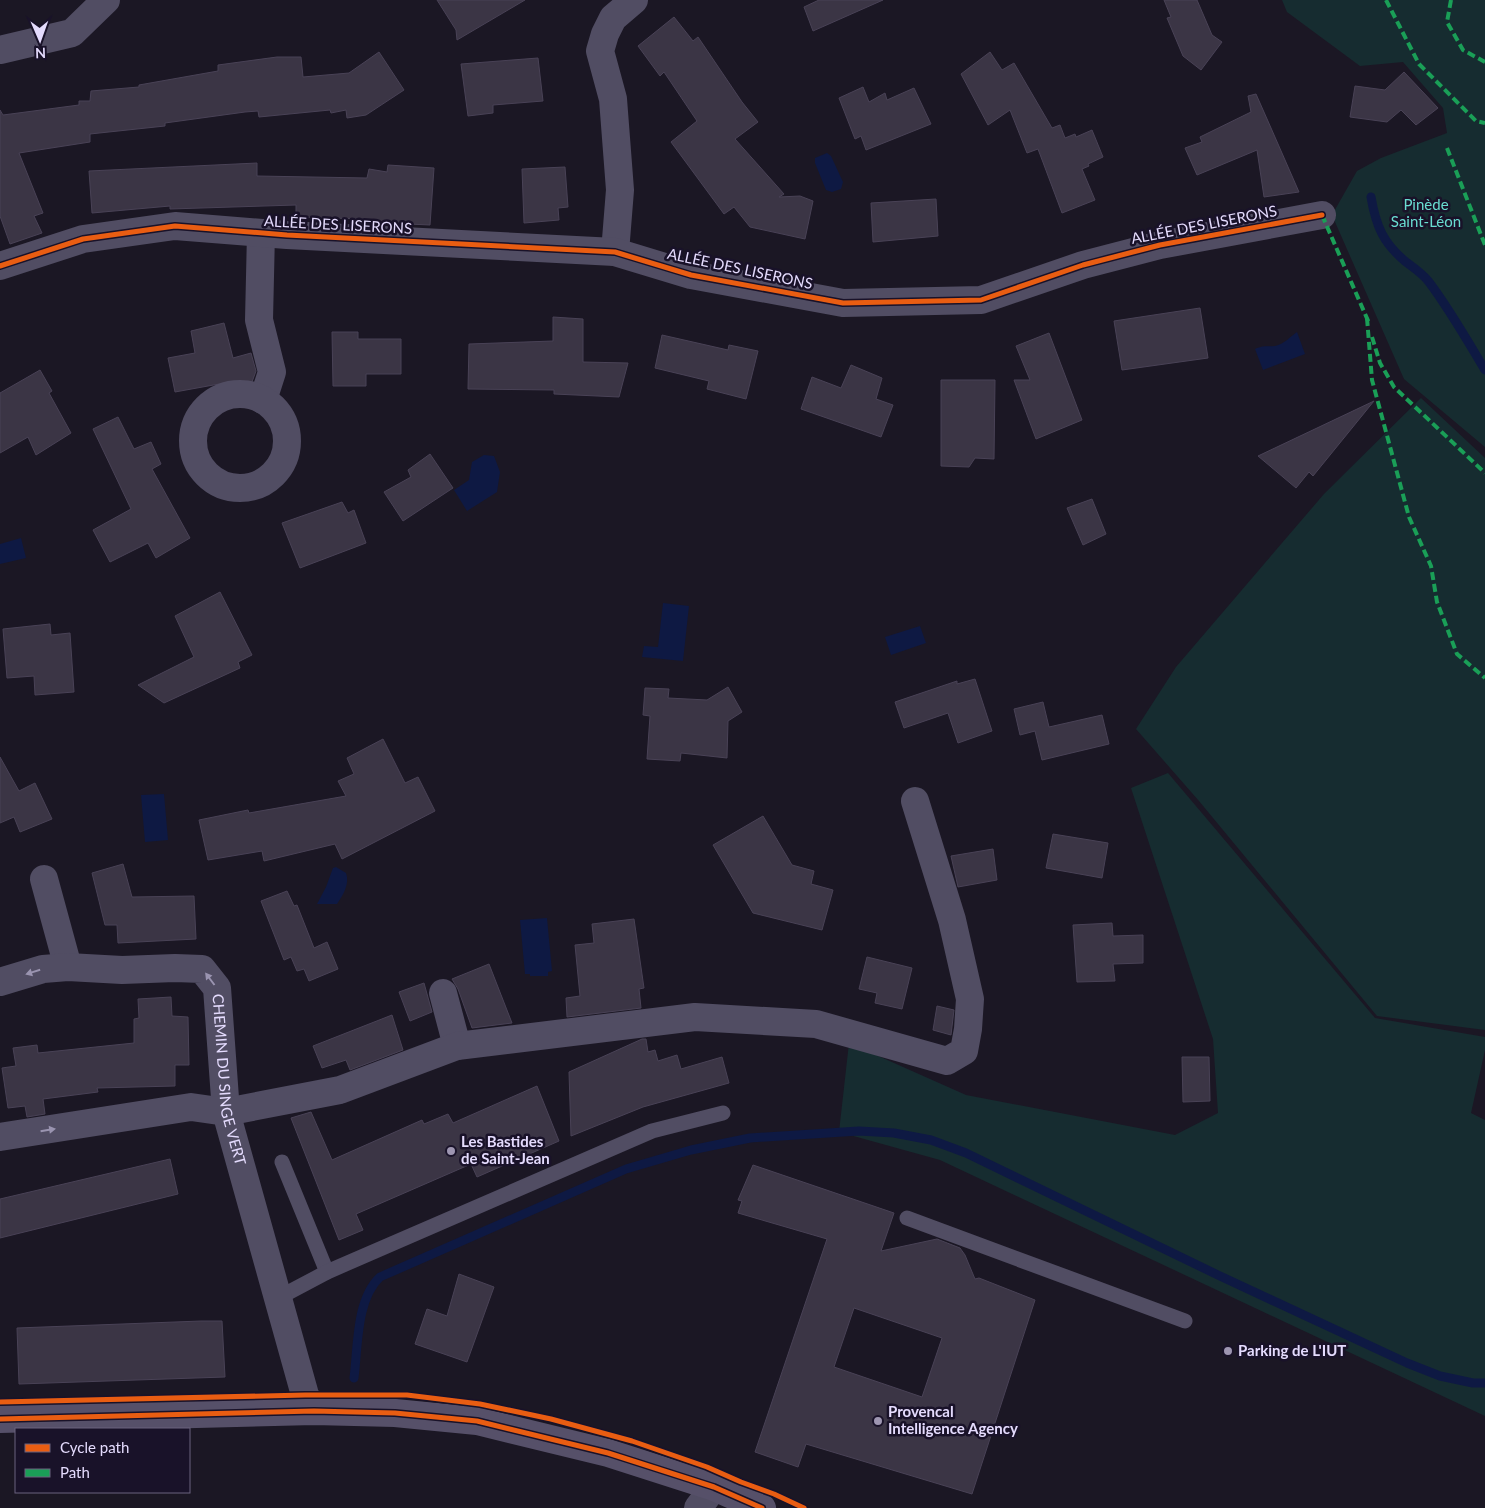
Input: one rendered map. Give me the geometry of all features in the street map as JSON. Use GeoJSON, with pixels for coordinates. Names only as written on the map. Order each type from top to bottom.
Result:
{"type":"FeatureCollection","features":[{"type":"Feature","properties":{"kind":"street"},"geometry":{"type":"LineString","coordinates":[[0,50],[72,33],[106,0]]}},
{"type":"Feature","properties":{"kind":"street"},"geometry":{"type":"LineString","coordinates":[[615,252],[620,190],[613,99],[600,52],[605,34],[613,18],[634,0]]}},
{"type":"Feature","properties":{"kind":"street","name":"ALLÉE DES LISERONS"},"geometry":{"type":"LineString","coordinates":[[0,266],[83,239],[175,226],[261,233],[615,252],[691,275],[843,303],[980,300],[1083,265],[1160,244],[1322,215]]}},
{"type":"Feature","properties":{"kind":"street","name":"ALLÉE DES LISERONS"},"geometry":{"type":"LineString","coordinates":[[261,233],[259,320],[272,372],[263,400]]}},
{"type":"Feature","properties":{"kind":"street"},"geometry":{"type":"LineString","coordinates":[[0,1137],[191,1107],[226,1112],[340,1090],[457,1046],[695,1017],[816,1024],[947,1061],[964,1051],[970,999],[952,920],[915,801]]}},
{"type":"Feature","properties":{"kind":"street"},"geometry":{"type":"LineString","coordinates":[[0,982],[43,969],[68,967],[44,879]]}},
{"type":"Feature","properties":{"kind":"street","name":"CHEMIN DU SINGE VERT"},"geometry":{"type":"LineString","coordinates":[[68,967],[122,970],[202,969],[217,988],[226,1112],[305,1395],[314,1411]]}},
{"type":"Feature","properties":{"kind":"street"},"geometry":{"type":"LineString","coordinates":[[443,993],[457,1046]]}},
{"type":"Feature","properties":{"kind":"street"},"geometry":{"type":"LineString","coordinates":[[0,1419],[314,1411],[395,1413],[477,1421],[608,1453],[706,1498],[762,1508]]}},
{"type":"Feature","properties":{"kind":"lane"},"geometry":{"type":"LineString","coordinates":[[278,1298],[327,1272],[652,1130],[723,1113]]}},
{"type":"Feature","properties":{"kind":"lane"},"geometry":{"type":"LineString","coordinates":[[282,1162],[327,1272]]}},
{"type":"Feature","properties":{"kind":"lane"},"geometry":{"type":"LineString","coordinates":[[906,1218],[1185,1322]]}},
{"type":"Feature","properties":{"kind":"green space","name":"Pinède Saint-Léon"},"geometry":{"type":"Polygon","coordinates":[[[1282,0],[1485,0],[1485,447],[1404,379],[1332,215],[1357,171],[1381,158],[1447,133],[1443,108],[1403,62],[1360,66],[1287,12],[1282,0]]]}},
{"type":"Feature","properties":{"kind":"green space"},"geometry":{"type":"Polygon","coordinates":[[[1421,398],[1485,458],[1485,1030],[1377,1016],[1199,801],[1136,729],[1176,667],[1324,494],[1421,398]]]}},
{"type":"Feature","properties":{"kind":"green space"},"geometry":{"type":"Polygon","coordinates":[[[1168,773],[1375,1018],[1485,1037],[1485,1050],[1471,1113],[1485,1120],[1485,1416],[940,1160],[839,1132],[849,1043],[966,1095],[1175,1135],[1218,1113],[1213,1039],[1131,788],[1168,773]]]}},
{"type":"Feature","properties":{"kind":"water"},"geometry":{"type":"Polygon","coordinates":[[[827,153],[831,156],[843,182],[841,189],[832,192],[826,190],[815,163],[815,158],[827,153]]]}},
{"type":"Feature","properties":{"kind":"water"},"geometry":{"type":"Polygon","coordinates":[[[1297,332],[1305,354],[1263,370],[1255,349],[1278,345],[1297,332]]]}},
{"type":"Feature","properties":{"kind":"water"},"geometry":{"type":"Polygon","coordinates":[[[484,455],[494,456],[500,472],[497,492],[467,511],[454,490],[469,480],[472,462],[484,455]]]}},
{"type":"Feature","properties":{"kind":"water"},"geometry":{"type":"Polygon","coordinates":[[[21,538],[26,558],[0,564],[0,544],[21,538]]]}},
{"type":"Feature","properties":{"kind":"water"},"geometry":{"type":"Polygon","coordinates":[[[663,603],[689,606],[683,661],[642,657],[644,646],[658,647],[663,603]]]}},
{"type":"Feature","properties":{"kind":"water"},"geometry":{"type":"Polygon","coordinates":[[[920,626],[926,643],[891,655],[885,637],[920,626]]]}},
{"type":"Feature","properties":{"kind":"water"},"geometry":{"type":"Polygon","coordinates":[[[164,794],[168,840],[145,842],[141,795],[164,794]]]}},
{"type":"Feature","properties":{"kind":"water"},"geometry":{"type":"Polygon","coordinates":[[[336,867],[346,873],[347,881],[344,893],[337,904],[317,904],[333,868],[336,867]]]}},
{"type":"Feature","properties":{"kind":"water"},"geometry":{"type":"Polygon","coordinates":[[[547,918],[552,971],[548,972],[548,976],[530,976],[530,974],[525,974],[520,920],[547,918]]]}},
{"type":"Feature","properties":{"kind":"building"},"geometry":{"type":"Polygon","coordinates":[[[437,0],[525,0],[457,40],[456,30],[437,0]]]}},
{"type":"Feature","properties":{"kind":"building"},"geometry":{"type":"Polygon","coordinates":[[[819,0],[883,0],[813,31],[804,7],[819,0]]]}},
{"type":"Feature","properties":{"kind":"building"},"geometry":{"type":"Polygon","coordinates":[[[1164,0],[1197,0],[1212,35],[1222,42],[1201,70],[1183,56],[1167,18],[1171,17],[1164,0]]]}},
{"type":"Feature","properties":{"kind":"building"},"geometry":{"type":"Polygon","coordinates":[[[674,17],[693,41],[698,37],[742,102],[758,122],[735,139],[784,194],[779,197],[800,196],[813,201],[805,239],[750,227],[734,207],[724,214],[671,142],[697,121],[664,72],[660,76],[638,46],[674,17]]]}},
{"type":"Feature","properties":{"kind":"building"},"geometry":{"type":"Polygon","coordinates":[[[379,52],[404,90],[366,115],[347,118],[346,110],[331,113],[330,110],[259,117],[258,111],[245,112],[165,123],[165,126],[90,134],[90,142],[19,153],[43,213],[34,216],[42,233],[10,244],[0,216],[0,110],[3,115],[79,105],[79,101],[90,101],[91,91],[139,87],[139,85],[218,71],[218,65],[277,57],[301,57],[303,77],[349,73],[379,52]]]}},
{"type":"Feature","properties":{"kind":"building"},"geometry":{"type":"Polygon","coordinates":[[[990,52],[1002,70],[1014,63],[1052,128],[1060,125],[1065,138],[1075,134],[1076,137],[1092,130],[1103,157],[1082,169],[1095,200],[1062,213],[1038,149],[1027,153],[1010,110],[988,125],[961,74],[990,52]]]}},
{"type":"Feature","properties":{"kind":"building"},"geometry":{"type":"Polygon","coordinates":[[[538,58],[543,101],[493,105],[493,113],[468,116],[461,64],[538,58]]]}},
{"type":"Feature","properties":{"kind":"building"},"geometry":{"type":"Polygon","coordinates":[[[1404,72],[1438,108],[1416,125],[1401,110],[1387,122],[1350,117],[1355,86],[1385,90],[1404,72]]]}},
{"type":"Feature","properties":{"kind":"building"},"geometry":{"type":"Polygon","coordinates":[[[863,87],[869,102],[885,93],[887,100],[914,88],[931,124],[866,150],[861,136],[855,139],[839,98],[863,87]]]}},
{"type":"Feature","properties":{"kind":"building"},"geometry":{"type":"Polygon","coordinates":[[[1256,94],[1299,192],[1264,197],[1257,150],[1197,175],[1185,148],[1202,142],[1200,137],[1251,112],[1248,96],[1256,94]]]}},
{"type":"Feature","properties":{"kind":"building"},"geometry":{"type":"Polygon","coordinates":[[[257,163],[257,176],[367,178],[369,169],[387,172],[388,165],[434,168],[430,225],[365,222],[365,219],[296,217],[296,205],[170,209],[170,206],[92,213],[89,171],[257,163]]]}},
{"type":"Feature","properties":{"kind":"building"},"geometry":{"type":"Polygon","coordinates":[[[565,167],[568,207],[558,208],[559,220],[524,223],[522,169],[565,167]]]}},
{"type":"Feature","properties":{"kind":"building"},"geometry":{"type":"Polygon","coordinates":[[[936,199],[938,236],[873,242],[871,203],[936,199]]]}},
{"type":"Feature","properties":{"kind":"building"},"geometry":{"type":"Polygon","coordinates":[[[1200,308],[1208,358],[1122,370],[1114,321],[1200,308]]]}},
{"type":"Feature","properties":{"kind":"building"},"geometry":{"type":"Polygon","coordinates":[[[553,317],[583,319],[583,362],[628,363],[619,397],[554,394],[554,390],[468,389],[469,344],[553,341],[553,317]]]}},
{"type":"Feature","properties":{"kind":"building"},"geometry":{"type":"Polygon","coordinates":[[[224,323],[233,358],[251,353],[256,371],[252,382],[231,385],[230,382],[175,392],[168,358],[195,353],[191,331],[224,323]]]}},
{"type":"Feature","properties":{"kind":"building"},"geometry":{"type":"Polygon","coordinates":[[[332,332],[358,332],[358,339],[401,339],[401,374],[366,374],[366,386],[333,386],[332,332]]]}},
{"type":"Feature","properties":{"kind":"building"},"geometry":{"type":"Polygon","coordinates":[[[1049,333],[1082,420],[1036,439],[1014,380],[1030,380],[1016,346],[1049,333]]]}},
{"type":"Feature","properties":{"kind":"building"},"geometry":{"type":"Polygon","coordinates":[[[662,335],[728,350],[729,345],[758,351],[746,399],[707,389],[709,381],[655,368],[662,335]]]}},
{"type":"Feature","properties":{"kind":"building"},"geometry":{"type":"Polygon","coordinates":[[[851,365],[882,378],[876,399],[893,405],[881,437],[801,409],[812,377],[841,388],[851,365]]]}},
{"type":"Feature","properties":{"kind":"building"},"geometry":{"type":"Polygon","coordinates":[[[40,370],[52,391],[49,393],[71,433],[36,455],[28,437],[0,453],[0,393],[40,370]]]}},
{"type":"Feature","properties":{"kind":"building"},"geometry":{"type":"Polygon","coordinates":[[[941,380],[995,380],[994,459],[975,458],[969,467],[941,466],[941,380]]]}},
{"type":"Feature","properties":{"kind":"building"},"geometry":{"type":"Polygon","coordinates":[[[1374,401],[1313,476],[1309,472],[1296,488],[1258,456],[1374,401]]]}},
{"type":"Feature","properties":{"kind":"building"},"geometry":{"type":"Polygon","coordinates":[[[118,417],[134,449],[151,442],[161,464],[152,469],[190,538],[156,558],[148,543],[110,562],[93,530],[131,509],[93,429],[118,417]]]}},
{"type":"Feature","properties":{"kind":"building"},"geometry":{"type":"Polygon","coordinates":[[[430,454],[453,488],[403,521],[384,492],[411,477],[408,470],[430,454]]]}},
{"type":"Feature","properties":{"kind":"building"},"geometry":{"type":"Polygon","coordinates":[[[1092,499],[1106,534],[1083,545],[1067,508],[1092,499]]]}},
{"type":"Feature","properties":{"kind":"building"},"geometry":{"type":"Polygon","coordinates":[[[342,502],[348,513],[354,510],[366,543],[300,568],[282,523],[342,502]]]}},
{"type":"Feature","properties":{"kind":"building"},"geometry":{"type":"Polygon","coordinates":[[[220,592],[252,655],[238,662],[240,668],[164,703],[138,685],[194,657],[175,616],[220,592]]]}},
{"type":"Feature","properties":{"kind":"building"},"geometry":{"type":"Polygon","coordinates":[[[50,624],[51,635],[70,633],[74,692],[35,695],[34,676],[7,678],[3,629],[50,624]]]}},
{"type":"Feature","properties":{"kind":"building"},"geometry":{"type":"Polygon","coordinates":[[[975,679],[992,731],[958,743],[948,713],[904,728],[895,702],[957,681],[957,684],[975,679]]]}},
{"type":"Feature","properties":{"kind":"building"},"geometry":{"type":"Polygon","coordinates":[[[728,687],[742,712],[728,721],[727,758],[681,753],[680,761],[647,759],[650,716],[643,715],[645,688],[669,689],[668,698],[707,700],[728,687]]]}},
{"type":"Feature","properties":{"kind":"building"},"geometry":{"type":"Polygon","coordinates":[[[1043,702],[1049,727],[1102,715],[1109,744],[1042,760],[1035,731],[1020,735],[1014,709],[1043,702]]]}},
{"type":"Feature","properties":{"kind":"building"},"geometry":{"type":"Polygon","coordinates":[[[383,739],[405,783],[418,777],[435,811],[342,859],[335,844],[264,861],[262,851],[208,860],[199,820],[248,810],[249,813],[346,796],[338,781],[354,774],[347,758],[383,739]]]}},
{"type":"Feature","properties":{"kind":"building"},"geometry":{"type":"Polygon","coordinates":[[[0,757],[19,791],[35,783],[52,819],[20,832],[14,817],[0,823],[0,757]]]}},
{"type":"Feature","properties":{"kind":"building"},"geometry":{"type":"Polygon","coordinates":[[[763,816],[792,865],[814,871],[811,884],[833,890],[822,930],[753,913],[713,845],[763,816]]]}},
{"type":"Feature","properties":{"kind":"building"},"geometry":{"type":"Polygon","coordinates":[[[1053,834],[1108,843],[1102,878],[1046,868],[1053,834]]]}},
{"type":"Feature","properties":{"kind":"building"},"geometry":{"type":"Polygon","coordinates":[[[993,849],[997,880],[958,887],[951,856],[993,849]]]}},
{"type":"Feature","properties":{"kind":"building"},"geometry":{"type":"Polygon","coordinates":[[[123,864],[132,897],[194,896],[196,939],[118,943],[117,925],[105,925],[92,873],[123,864]]]}},
{"type":"Feature","properties":{"kind":"building"},"geometry":{"type":"Polygon","coordinates":[[[287,891],[294,906],[297,905],[314,948],[327,942],[338,969],[309,981],[304,969],[297,971],[291,957],[284,960],[261,901],[287,891]]]}},
{"type":"Feature","properties":{"kind":"building"},"geometry":{"type":"Polygon","coordinates":[[[634,919],[644,988],[639,989],[641,1008],[567,1017],[566,998],[580,996],[575,945],[594,943],[592,924],[634,919]]]}},
{"type":"Feature","properties":{"kind":"building"},"geometry":{"type":"Polygon","coordinates":[[[1112,923],[1113,936],[1143,935],[1143,963],[1113,964],[1115,981],[1077,982],[1073,925],[1112,923]]]}},
{"type":"Feature","properties":{"kind":"building"},"geometry":{"type":"Polygon","coordinates":[[[867,957],[912,968],[902,1009],[875,1003],[877,993],[859,989],[867,957]]]}},
{"type":"Feature","properties":{"kind":"building"},"geometry":{"type":"Polygon","coordinates":[[[489,964],[512,1023],[472,1028],[458,989],[452,979],[489,964]]]}},
{"type":"Feature","properties":{"kind":"building"},"geometry":{"type":"Polygon","coordinates":[[[424,983],[432,1012],[410,1021],[399,992],[424,983]]]}},
{"type":"Feature","properties":{"kind":"building"},"geometry":{"type":"Polygon","coordinates":[[[171,997],[172,1016],[188,1017],[189,1065],[175,1065],[175,1086],[97,1088],[98,1092],[43,1099],[45,1114],[27,1117],[25,1106],[8,1108],[2,1068],[16,1066],[13,1048],[37,1045],[38,1053],[134,1043],[134,1019],[139,1018],[138,999],[171,997]]]}},
{"type":"Feature","properties":{"kind":"building"},"geometry":{"type":"Polygon","coordinates":[[[937,1006],[954,1010],[951,1035],[933,1030],[937,1006]]]}},
{"type":"Feature","properties":{"kind":"building"},"geometry":{"type":"Polygon","coordinates":[[[392,1015],[403,1050],[350,1070],[346,1060],[322,1068],[313,1046],[392,1015]]]}},
{"type":"Feature","properties":{"kind":"building"},"geometry":{"type":"Polygon","coordinates":[[[642,1039],[646,1039],[648,1052],[655,1050],[658,1061],[677,1055],[681,1069],[722,1057],[729,1083],[643,1107],[571,1136],[569,1072],[642,1039]]]}},
{"type":"Feature","properties":{"kind":"building"},"geometry":{"type":"Polygon","coordinates":[[[1182,1057],[1209,1057],[1210,1101],[1183,1102],[1182,1057]]]}},
{"type":"Feature","properties":{"kind":"building","name":"Les Bastides de Saint-Jean"},"geometry":{"type":"Polygon","coordinates":[[[537,1086],[559,1141],[477,1177],[471,1164],[356,1214],[363,1230],[339,1240],[291,1118],[311,1112],[332,1160],[422,1120],[424,1124],[448,1114],[453,1123],[537,1086]]]}},
{"type":"Feature","properties":{"kind":"building"},"geometry":{"type":"Polygon","coordinates":[[[170,1159],[178,1194],[0,1238],[0,1199],[170,1159]]]}},
{"type":"Feature","properties":{"kind":"building"},"geometry":{"type":"Polygon","coordinates":[[[753,1165],[894,1213],[881,1251],[937,1239],[960,1248],[975,1279],[979,1278],[1035,1300],[972,1494],[806,1444],[798,1467],[755,1452],[827,1239],[738,1213],[742,1201],[738,1200],[753,1165]],[[854,1308],[834,1367],[922,1397],[942,1338],[854,1308]]]}},
{"type":"Feature","properties":{"kind":"building"},"geometry":{"type":"Polygon","coordinates":[[[459,1274],[494,1287],[467,1362],[415,1344],[427,1309],[447,1316],[459,1274]]]}},
{"type":"Feature","properties":{"kind":"building"},"geometry":{"type":"Polygon","coordinates":[[[222,1321],[225,1377],[19,1384],[17,1328],[222,1321]]]}},
{"type":"Feature","properties":{"kind":"waterway"},"geometry":{"type":"LineString","coordinates":[[1371,197],[1375,217],[1386,241],[1398,255],[1429,282],[1485,370]]}},
{"type":"Feature","properties":{"kind":"waterway"},"geometry":{"type":"LineString","coordinates":[[354,1378],[362,1310],[372,1286],[380,1277],[626,1169],[691,1150],[750,1138],[859,1131],[894,1133],[931,1140],[966,1153],[1220,1276],[1407,1363],[1440,1376],[1473,1383],[1485,1383]]}},
{"type":"Feature","properties":{"kind":"marked path"},"geometry":{"type":"LineString","coordinates":[[1386,0],[1419,64],[1476,121],[1485,123]]}},
{"type":"Feature","properties":{"kind":"marked path"},"geometry":{"type":"LineString","coordinates":[[1451,0],[1447,22],[1463,50],[1485,62]]}},
{"type":"Feature","properties":{"kind":"marked path"},"geometry":{"type":"LineString","coordinates":[[1447,148],[1485,245]]}},
{"type":"Feature","properties":{"kind":"marked path"},"geometry":{"type":"LineString","coordinates":[[1322,215],[1369,323]]}},
{"type":"Feature","properties":{"kind":"marked path"},"geometry":{"type":"LineString","coordinates":[[1367,318],[1372,380],[1409,517],[1431,566],[1437,602],[1457,654],[1485,678]]}},
{"type":"Feature","properties":{"kind":"marked path"},"geometry":{"type":"LineString","coordinates":[[1372,337],[1380,363],[1394,387],[1485,473]]}},
{"type":"Feature","properties":{"kind":"cycle path"},"geometry":{"type":"LineString","coordinates":[[0,266],[83,239],[175,226],[287,235],[615,252],[691,275],[843,303],[981,300],[1083,265],[1160,245],[1322,215]]}},
{"type":"Feature","properties":{"kind":"cycle path"},"geometry":{"type":"LineString","coordinates":[[0,1402],[305,1395],[407,1395],[480,1404],[551,1419],[632,1441],[707,1467],[804,1508]]}},
{"type":"Feature","properties":{"kind":"cycle path"},"geometry":{"type":"LineString","coordinates":[[0,1419],[314,1411],[395,1413],[477,1421],[608,1453],[714,1487],[762,1508]]}},
{"type":"Feature","properties":{"kind":"place","name":"Les Bastides de Saint-Jean"},"geometry":{"type":"Point","coordinates":[451,1151]}},
{"type":"Feature","properties":{"kind":"place","name":"Parking de L'IUT"},"geometry":{"type":"Point","coordinates":[1228,1351]}},
{"type":"Feature","properties":{"kind":"place","name":"Provencal Intelligence Agency"},"geometry":{"type":"Point","coordinates":[878,1421]}}]}
